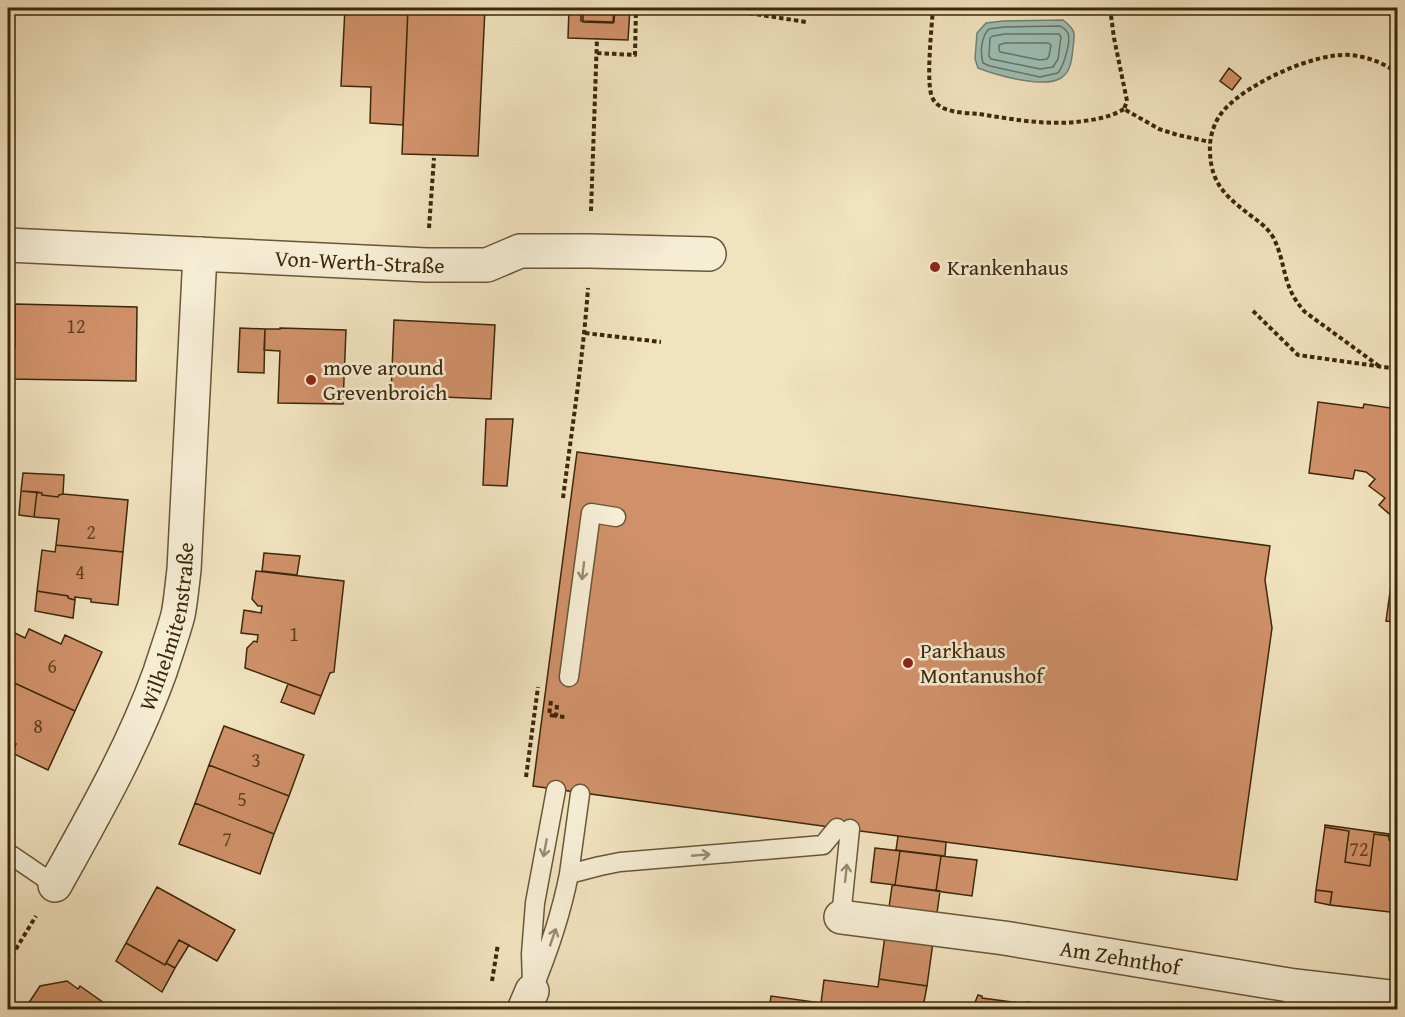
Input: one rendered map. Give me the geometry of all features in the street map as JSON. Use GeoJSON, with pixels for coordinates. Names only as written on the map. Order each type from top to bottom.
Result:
{"type":"FeatureCollection","features":[{"type":"Feature","properties":{"kind":"street","name":"Von-Werth-Straße"},"geometry":{"type":"LineString","coordinates":[[8,245],[427,265],[488,265],[520,251],[710,254]]}},
{"type":"Feature","properties":{"kind":"street","name":"Wilhelmitenstraße"},"geometry":{"type":"LineString","coordinates":[[55,885],[114,778],[137,728],[150,699],[177,615],[184,570],[200,254]]}},
{"type":"Feature","properties":{"kind":"street","name":"Am Zehnthof"},"geometry":{"type":"LineString","coordinates":[[841,917],[1004,938],[1246,976],[1294,998],[1398,998]]}},
{"type":"Feature","properties":{"kind":"lane"},"geometry":{"type":"LineString","coordinates":[[569,677],[591,513],[616,517]]}},
{"type":"Feature","properties":{"kind":"lane"},"geometry":{"type":"LineString","coordinates":[[528,1000],[535,903],[556,790]]}},
{"type":"Feature","properties":{"kind":"lane"},"geometry":{"type":"LineString","coordinates":[[528,1000],[561,913],[570,874],[580,794]]}},
{"type":"Feature","properties":{"kind":"lane"},"geometry":{"type":"LineString","coordinates":[[570,874],[600,866],[642,860],[823,844],[844,829],[841,917]]}},
{"type":"Feature","properties":{"kind":"lane"},"geometry":{"type":"LineString","coordinates":[[8,853],[55,885]]}},
{"type":"Feature","properties":{"kind":"path"},"geometry":{"type":"LineString","coordinates":[[597,53],[635,55],[636,8]]}},
{"type":"Feature","properties":{"kind":"path"},"geometry":{"type":"LineString","coordinates":[[933,8],[930,93],[934,101],[944,108],[958,112],[1055,122],[1075,122],[1107,117],[1124,109]]}},
{"type":"Feature","properties":{"kind":"path"},"geometry":{"type":"LineString","coordinates":[[1110,8],[1126,96],[1124,109]]}},
{"type":"Feature","properties":{"kind":"path"},"geometry":{"type":"LineString","coordinates":[[742,12],[806,22]]}},
{"type":"Feature","properties":{"kind":"path"},"geometry":{"type":"LineString","coordinates":[[590,251],[597,38]]}},
{"type":"Feature","properties":{"kind":"path"},"geometry":{"type":"LineString","coordinates":[[1379,366],[1305,312],[1299,305],[1290,292],[1270,232],[1227,196],[1216,181],[1211,163],[1210,142],[1223,110],[1260,84],[1300,64],[1334,55],[1350,55],[1381,62],[1398,73]]}},
{"type":"Feature","properties":{"kind":"path"},"geometry":{"type":"LineString","coordinates":[[1124,109],[1159,129],[1210,142]]}},
{"type":"Feature","properties":{"kind":"path"},"geometry":{"type":"LineString","coordinates":[[427,265],[434,158]]}},
{"type":"Feature","properties":{"kind":"path"},"geometry":{"type":"LineString","coordinates":[[1253,311],[1298,355],[1398,369]]}},
{"type":"Feature","properties":{"kind":"path"},"geometry":{"type":"LineString","coordinates":[[585,333],[661,342]]}},
{"type":"Feature","properties":{"kind":"path"},"geometry":{"type":"LineString","coordinates":[[541,697],[551,699],[549,715],[556,716]]}},
{"type":"Feature","properties":{"kind":"path"},"geometry":{"type":"LineString","coordinates":[[8,962],[55,885]]}},
{"type":"Feature","properties":{"kind":"water"},"geometry":{"type":"Polygon","coordinates":[[[1063,20],[1074,32],[1074,39],[1070,64],[1067,72],[1061,78],[1053,81],[1032,82],[978,68],[975,59],[977,33],[986,23],[1063,20]]]}},
{"type":"Feature","properties":{"kind":"building"},"geometry":{"type":"Polygon","coordinates":[[[191,8],[224,8],[224,10],[191,10],[191,8]]]}},
{"type":"Feature","properties":{"kind":"building"},"geometry":{"type":"Polygon","coordinates":[[[345,8],[408,8],[403,125],[370,123],[371,87],[341,86],[345,8]]]}},
{"type":"Feature","properties":{"kind":"building"},"geometry":{"type":"Polygon","coordinates":[[[408,8],[485,8],[478,156],[402,154],[408,8]]]}},
{"type":"Feature","properties":{"kind":"building"},"geometry":{"type":"Polygon","coordinates":[[[569,8],[583,8],[583,22],[613,23],[614,8],[630,8],[628,40],[568,38],[569,8]]]}},
{"type":"Feature","properties":{"kind":"building"},"geometry":{"type":"Polygon","coordinates":[[[581,8],[615,8],[614,22],[581,21],[581,8]]]}},
{"type":"Feature","properties":{"kind":"building"},"geometry":{"type":"Polygon","coordinates":[[[1384,8],[1398,8],[1398,18],[1384,8]]]}},
{"type":"Feature","properties":{"kind":"building"},"geometry":{"type":"Polygon","coordinates":[[[1229,68],[1241,78],[1232,90],[1220,81],[1229,68]]]}},
{"type":"Feature","properties":{"kind":"building"},"geometry":{"type":"Polygon","coordinates":[[[15,304],[137,307],[136,381],[8,379],[8,346],[15,346],[15,304]]]}},
{"type":"Feature","properties":{"kind":"building"},"geometry":{"type":"Polygon","coordinates":[[[394,320],[495,325],[491,399],[419,396],[419,394],[393,393],[391,395],[394,320]]]}},
{"type":"Feature","properties":{"kind":"building"},"geometry":{"type":"Polygon","coordinates":[[[240,328],[265,329],[264,373],[238,372],[240,328]]]}},
{"type":"Feature","properties":{"kind":"building","name":"move around Grevenbroich"},"geometry":{"type":"Polygon","coordinates":[[[265,329],[346,330],[343,404],[278,403],[280,351],[264,350],[265,329]]]}},
{"type":"Feature","properties":{"kind":"building"},"geometry":{"type":"Polygon","coordinates":[[[1318,402],[1363,408],[1364,404],[1390,408],[1392,403],[1398,408],[1398,515],[1394,518],[1379,505],[1385,498],[1369,486],[1375,479],[1366,472],[1355,470],[1353,479],[1309,473],[1318,402]]]}},
{"type":"Feature","properties":{"kind":"building"},"geometry":{"type":"Polygon","coordinates":[[[486,419],[513,419],[507,486],[483,485],[486,419]]]}},
{"type":"Feature","properties":{"kind":"building","name":"Parkhaus Montanushof"},"geometry":{"type":"Polygon","coordinates":[[[577,452],[1270,546],[1265,580],[1272,628],[1237,880],[533,786],[577,452]]]}},
{"type":"Feature","properties":{"kind":"building"},"geometry":{"type":"Polygon","coordinates":[[[23,473],[64,475],[63,494],[58,497],[21,491],[23,473]]]}},
{"type":"Feature","properties":{"kind":"building"},"geometry":{"type":"Polygon","coordinates":[[[21,491],[37,492],[34,517],[19,515],[21,491]]]}},
{"type":"Feature","properties":{"kind":"building"},"geometry":{"type":"Polygon","coordinates":[[[37,492],[58,497],[63,494],[128,500],[123,552],[56,545],[59,519],[34,517],[37,492]]]}},
{"type":"Feature","properties":{"kind":"building"},"geometry":{"type":"Polygon","coordinates":[[[56,545],[123,552],[118,605],[91,602],[91,599],[75,597],[75,600],[68,596],[37,591],[42,550],[55,552],[56,545]]]}},
{"type":"Feature","properties":{"kind":"building"},"geometry":{"type":"Polygon","coordinates":[[[264,553],[300,556],[297,575],[262,571],[264,553]]]}},
{"type":"Feature","properties":{"kind":"building"},"geometry":{"type":"Polygon","coordinates":[[[256,571],[344,581],[334,672],[330,673],[321,696],[245,668],[247,648],[254,641],[257,642],[258,635],[241,633],[244,610],[261,613],[262,606],[258,606],[252,599],[256,571]]]}},
{"type":"Feature","properties":{"kind":"building"},"geometry":{"type":"Polygon","coordinates":[[[1392,578],[1398,579],[1398,654],[1392,653],[1395,622],[1386,621],[1392,578]]]}},
{"type":"Feature","properties":{"kind":"building"},"geometry":{"type":"Polygon","coordinates":[[[37,591],[68,596],[75,600],[73,618],[35,611],[37,591]]]}},
{"type":"Feature","properties":{"kind":"building"},"geometry":{"type":"Polygon","coordinates":[[[29,629],[61,644],[65,635],[102,652],[75,711],[8,680],[8,649],[15,633],[25,638],[29,629]]]}},
{"type":"Feature","properties":{"kind":"building"},"geometry":{"type":"Polygon","coordinates":[[[8,630],[15,633],[8,649],[8,630]]]}},
{"type":"Feature","properties":{"kind":"building"},"geometry":{"type":"Polygon","coordinates":[[[1398,678],[1398,731],[1391,731],[1398,678]]]}},
{"type":"Feature","properties":{"kind":"building"},"geometry":{"type":"Polygon","coordinates":[[[8,680],[75,711],[48,770],[12,753],[16,744],[8,741],[8,680]]]}},
{"type":"Feature","properties":{"kind":"building"},"geometry":{"type":"Polygon","coordinates":[[[288,684],[321,696],[314,714],[281,702],[288,684]]]}},
{"type":"Feature","properties":{"kind":"building"},"geometry":{"type":"Polygon","coordinates":[[[224,726],[304,755],[289,796],[209,765],[224,726]]]}},
{"type":"Feature","properties":{"kind":"building"},"geometry":{"type":"Polygon","coordinates":[[[209,765],[289,796],[274,834],[195,803],[209,765]]]}},
{"type":"Feature","properties":{"kind":"building"},"geometry":{"type":"Polygon","coordinates":[[[195,803],[274,834],[260,874],[179,844],[195,803]]]}},
{"type":"Feature","properties":{"kind":"building"},"geometry":{"type":"Polygon","coordinates":[[[1325,825],[1389,834],[1389,836],[1374,834],[1370,866],[1345,862],[1349,831],[1325,827],[1325,825]]]}},
{"type":"Feature","properties":{"kind":"building"},"geometry":{"type":"Polygon","coordinates":[[[1325,827],[1349,831],[1345,862],[1370,866],[1374,834],[1389,836],[1389,840],[1398,841],[1398,913],[1330,905],[1332,892],[1316,890],[1325,827]]]}},
{"type":"Feature","properties":{"kind":"building"},"geometry":{"type":"Polygon","coordinates":[[[898,836],[946,842],[945,856],[896,850],[898,836]]]}},
{"type":"Feature","properties":{"kind":"building"},"geometry":{"type":"Polygon","coordinates":[[[1389,836],[1398,837],[1398,841],[1389,840],[1389,836]]]}},
{"type":"Feature","properties":{"kind":"building"},"geometry":{"type":"Polygon","coordinates":[[[875,848],[900,851],[895,885],[871,882],[875,848]]]}},
{"type":"Feature","properties":{"kind":"building"},"geometry":{"type":"Polygon","coordinates":[[[900,851],[941,856],[936,891],[895,885],[900,851]]]}},
{"type":"Feature","properties":{"kind":"building"},"geometry":{"type":"Polygon","coordinates":[[[941,856],[977,860],[972,896],[936,891],[941,856]]]}},
{"type":"Feature","properties":{"kind":"building"},"geometry":{"type":"Polygon","coordinates":[[[892,886],[940,891],[927,986],[879,979],[892,886]]]}},
{"type":"Feature","properties":{"kind":"building"},"geometry":{"type":"Polygon","coordinates":[[[157,887],[235,930],[217,961],[179,940],[165,965],[126,943],[157,887]]]}},
{"type":"Feature","properties":{"kind":"building"},"geometry":{"type":"Polygon","coordinates":[[[1316,890],[1332,892],[1330,905],[1315,902],[1316,890]]]}},
{"type":"Feature","properties":{"kind":"building"},"geometry":{"type":"Polygon","coordinates":[[[179,940],[189,945],[175,968],[166,963],[179,940]]]}},
{"type":"Feature","properties":{"kind":"building"},"geometry":{"type":"Polygon","coordinates":[[[126,943],[165,965],[166,963],[175,968],[162,992],[116,961],[126,943]]]}},
{"type":"Feature","properties":{"kind":"building"},"geometry":{"type":"Polygon","coordinates":[[[879,979],[927,986],[924,1002],[965,1010],[769,1010],[771,996],[821,1003],[824,980],[878,987],[879,979]]]}},
{"type":"Feature","properties":{"kind":"building"},"geometry":{"type":"Polygon","coordinates":[[[67,981],[78,989],[80,986],[114,1010],[24,1010],[40,986],[67,981]]]}},
{"type":"Feature","properties":{"kind":"building"},"geometry":{"type":"Polygon","coordinates":[[[978,995],[982,998],[1028,1004],[1028,1002],[1033,1005],[1066,1010],[972,1010],[978,995]]]}},
{"type":"Feature","properties":{"kind":"place","name":"Krankenhaus"},"geometry":{"type":"Point","coordinates":[935,267]}},
{"type":"Feature","properties":{"kind":"place","name":"move around Grevenbroich"},"geometry":{"type":"Point","coordinates":[311,380]}},
{"type":"Feature","properties":{"kind":"place","name":"Parkhaus Montanushof"},"geometry":{"type":"Point","coordinates":[908,663]}}]}
